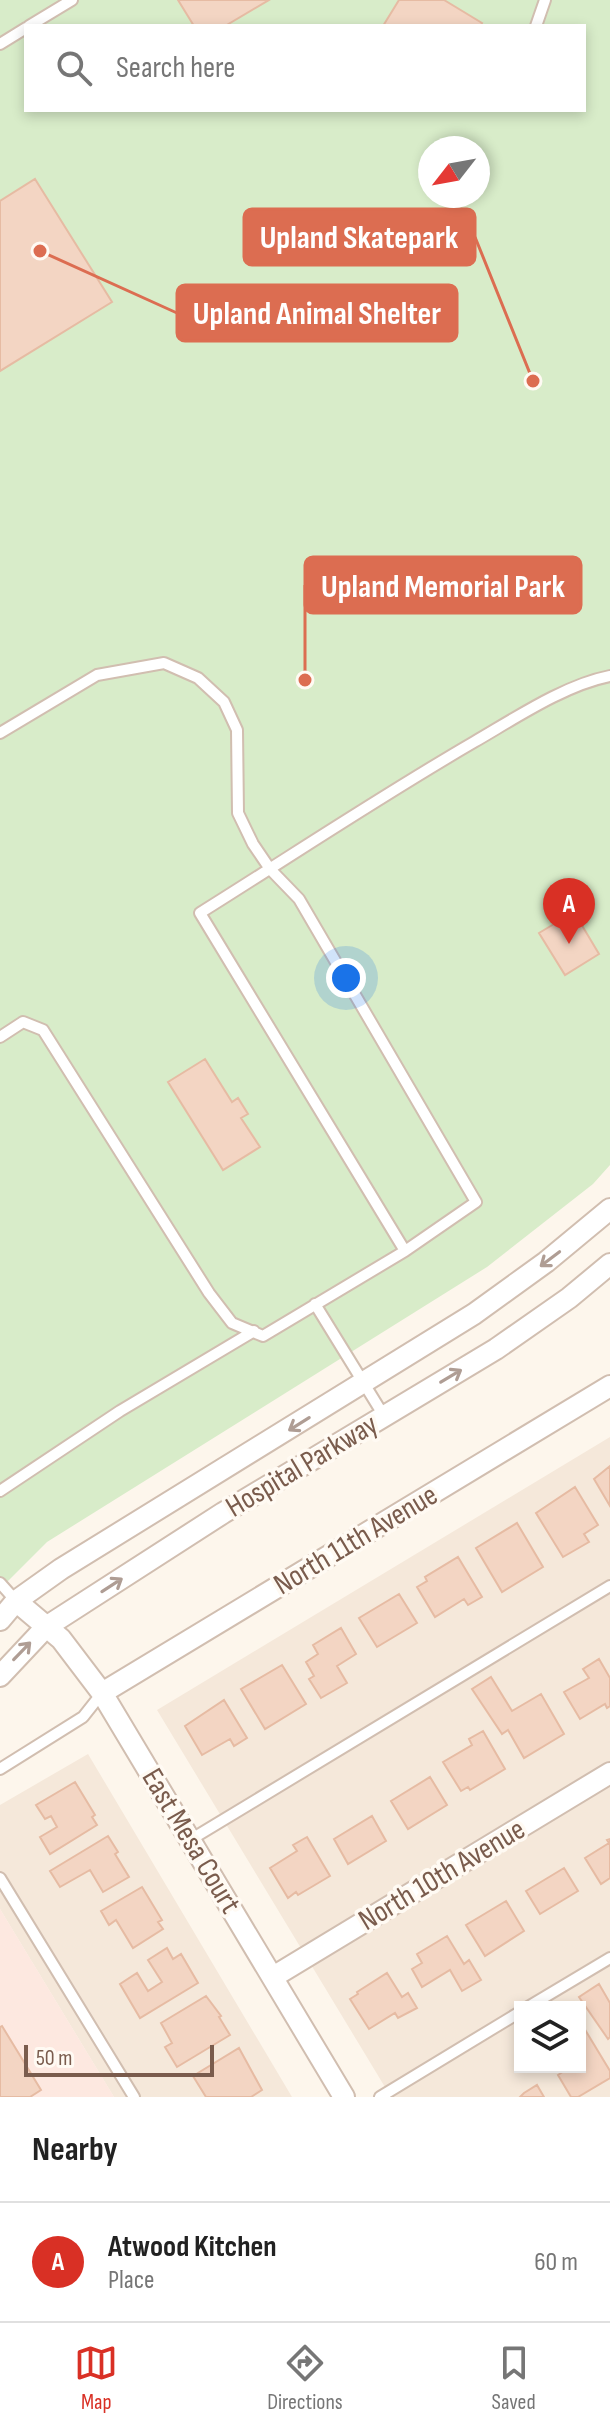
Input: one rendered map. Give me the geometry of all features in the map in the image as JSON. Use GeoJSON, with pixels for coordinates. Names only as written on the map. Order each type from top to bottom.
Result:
{"type":"FeatureCollection","features":[{"type":"Feature","properties":{"kind":"street","name":"Hospital Parkway"},"geometry":{"type":"LineString","coordinates":[[0,1620],[16,1601],[61,1569],[474,1314],[546,1262],[610,1209]]}},
{"type":"Feature","properties":{"kind":"street","name":"Hospital Parkway"},"geometry":{"type":"LineString","coordinates":[[0,1676],[46,1627],[223,1513],[496,1349],[569,1298],[610,1264]]}},
{"type":"Feature","properties":{"kind":"street","name":"North 11th Avenue"},"geometry":{"type":"LineString","coordinates":[[102,1693],[610,1386]]}},
{"type":"Feature","properties":{"kind":"street","name":"East Mesa Court"},"geometry":{"type":"LineString","coordinates":[[16,1601],[61,1639],[102,1693],[344,2097]]}},
{"type":"Feature","properties":{"kind":"street","name":"North 10th Avenue"},"geometry":{"type":"LineString","coordinates":[[273,1977],[610,1773]]}},
{"type":"Feature","properties":{"kind":"lane"},"geometry":{"type":"LineString","coordinates":[[33,24],[72,0]]}},
{"type":"Feature","properties":{"kind":"lane"},"geometry":{"type":"LineString","coordinates":[[537,24],[545,0]]}},
{"type":"Feature","properties":{"kind":"lane"},"geometry":{"type":"LineString","coordinates":[[0,44],[24,29]]}},
{"type":"Feature","properties":{"kind":"lane"},"geometry":{"type":"LineString","coordinates":[[0,733],[97,675],[164,663],[198,678],[224,702],[237,730],[238,813],[253,844],[270,869],[299,899],[476,1202],[405,1251],[263,1336],[232,1323],[209,1293],[43,1030],[23,1022],[0,1037]]}},
{"type":"Feature","properties":{"kind":"lane"},"geometry":{"type":"LineString","coordinates":[[405,1251],[200,913],[409,780],[524,713],[597,678],[610,676]]}},
{"type":"Feature","properties":{"kind":"lane"},"geometry":{"type":"LineString","coordinates":[[315,1304],[384,1416]]}},
{"type":"Feature","properties":{"kind":"lane"},"geometry":{"type":"LineString","coordinates":[[0,1491],[120,1411],[254,1331]]}},
{"type":"Feature","properties":{"kind":"lane"},"geometry":{"type":"LineString","coordinates":[[0,1583],[16,1601]]}},
{"type":"Feature","properties":{"kind":"lane"},"geometry":{"type":"LineString","coordinates":[[190,1840],[610,1586]]}},
{"type":"Feature","properties":{"kind":"lane"},"geometry":{"type":"LineString","coordinates":[[0,1769],[83,1717],[102,1693]]}},
{"type":"Feature","properties":{"kind":"lane"},"geometry":{"type":"LineString","coordinates":[[0,1878],[134,2097]]}},
{"type":"Feature","properties":{"kind":"lane"},"geometry":{"type":"LineString","coordinates":[[538,2001],[610,1958]]}},
{"type":"Feature","properties":{"kind":"lane"},"geometry":{"type":"LineString","coordinates":[[380,2097],[514,2016]]}},
{"type":"Feature","properties":{"kind":"shaded area"},"geometry":{"type":"Polygon","coordinates":[[[610,1437],[610,2097],[391,2097],[157,1710],[610,1437]]]}},
{"type":"Feature","properties":{"kind":"shaded area"},"geometry":{"type":"Polygon","coordinates":[[[88,1754],[292,2097],[114,2097],[0,1909],[0,1805],[88,1754]]]}},
{"type":"Feature","properties":{"kind":"shaded area"},"geometry":{"type":"Polygon","coordinates":[[[0,1909],[114,2097],[0,2097],[0,1909]]]}},
{"type":"Feature","properties":{"kind":"green space"},"geometry":{"type":"Polygon","coordinates":[[[0,0],[610,0],[610,1165],[593,1184],[487,1267],[47,1542],[0,1589],[0,0]]]}},
{"type":"Feature","properties":{"kind":"building"},"geometry":{"type":"Polygon","coordinates":[[[178,0],[269,0],[228,24],[193,24],[178,0]]]}},
{"type":"Feature","properties":{"kind":"building"},"geometry":{"type":"Polygon","coordinates":[[[399,0],[444,0],[482,23],[481,24],[384,24],[399,0]]]}},
{"type":"Feature","properties":{"kind":"building"},"geometry":{"type":"Polygon","coordinates":[[[35,179],[112,302],[0,371],[0,201],[35,179]]]}},
{"type":"Feature","properties":{"kind":"building"},"geometry":{"type":"Polygon","coordinates":[[[574,912],[599,954],[565,975],[539,933],[574,912]]]}},
{"type":"Feature","properties":{"kind":"building"},"geometry":{"type":"Polygon","coordinates":[[[205,1059],[232,1102],[238,1098],[248,1114],[241,1118],[260,1147],[223,1170],[168,1082],[205,1059]]]}},
{"type":"Feature","properties":{"kind":"building"},"geometry":{"type":"Polygon","coordinates":[[[610,1466],[610,1506],[594,1479],[610,1466]]]}},
{"type":"Feature","properties":{"kind":"building"},"geometry":{"type":"Polygon","coordinates":[[[575,1487],[598,1525],[584,1534],[589,1542],[563,1557],[536,1513],[575,1487]]]}},
{"type":"Feature","properties":{"kind":"building"},"geometry":{"type":"Polygon","coordinates":[[[517,1523],[543,1567],[502,1592],[476,1548],[517,1523]]]}},
{"type":"Feature","properties":{"kind":"building"},"geometry":{"type":"Polygon","coordinates":[[[458,1557],[482,1597],[468,1605],[464,1599],[435,1617],[417,1587],[427,1581],[425,1577],[458,1557]]]}},
{"type":"Feature","properties":{"kind":"building"},"geometry":{"type":"Polygon","coordinates":[[[399,1594],[417,1623],[377,1647],[359,1618],[399,1594]]]}},
{"type":"Feature","properties":{"kind":"building"},"geometry":{"type":"Polygon","coordinates":[[[341,1628],[356,1654],[337,1666],[347,1683],[321,1698],[309,1679],[314,1676],[306,1662],[318,1654],[313,1645],[341,1628]]]}},
{"type":"Feature","properties":{"kind":"building"},"geometry":{"type":"Polygon","coordinates":[[[599,1659],[610,1678],[610,1706],[607,1708],[605,1704],[580,1719],[564,1692],[589,1678],[583,1669],[599,1659]]]}},
{"type":"Feature","properties":{"kind":"building"},"geometry":{"type":"Polygon","coordinates":[[[282,1665],[306,1704],[265,1729],[241,1689],[282,1665]]]}},
{"type":"Feature","properties":{"kind":"building"},"geometry":{"type":"Polygon","coordinates":[[[491,1677],[512,1711],[541,1694],[564,1734],[524,1758],[508,1730],[502,1734],[472,1689],[491,1677]]]}},
{"type":"Feature","properties":{"kind":"building"},"geometry":{"type":"Polygon","coordinates":[[[224,1700],[247,1738],[234,1746],[230,1739],[202,1755],[185,1726],[224,1700]]]}},
{"type":"Feature","properties":{"kind":"building"},"geometry":{"type":"Polygon","coordinates":[[[483,1731],[505,1769],[470,1790],[468,1787],[461,1791],[443,1762],[472,1745],[469,1739],[483,1731]]]}},
{"type":"Feature","properties":{"kind":"building"},"geometry":{"type":"Polygon","coordinates":[[[430,1777],[447,1805],[408,1829],[391,1801],[430,1777]]]}},
{"type":"Feature","properties":{"kind":"building"},"geometry":{"type":"Polygon","coordinates":[[[75,1782],[95,1815],[92,1817],[97,1825],[50,1854],[40,1837],[57,1827],[51,1816],[45,1819],[36,1805],[75,1782]]]}},
{"type":"Feature","properties":{"kind":"building"},"geometry":{"type":"Polygon","coordinates":[[[372,1816],[386,1841],[348,1864],[334,1839],[372,1816]]]}},
{"type":"Feature","properties":{"kind":"building"},"geometry":{"type":"Polygon","coordinates":[[[108,1836],[129,1877],[103,1892],[90,1870],[60,1887],[50,1871],[108,1836]]]}},
{"type":"Feature","properties":{"kind":"building"},"geometry":{"type":"Polygon","coordinates":[[[307,1837],[330,1876],[288,1898],[270,1868],[297,1851],[293,1845],[307,1837]]]}},
{"type":"Feature","properties":{"kind":"building"},"geometry":{"type":"Polygon","coordinates":[[[610,1839],[610,1878],[601,1884],[585,1858],[609,1843],[607,1840],[610,1839]]]}},
{"type":"Feature","properties":{"kind":"building"},"geometry":{"type":"Polygon","coordinates":[[[564,1868],[578,1891],[540,1914],[526,1891],[564,1868]]]}},
{"type":"Feature","properties":{"kind":"building"},"geometry":{"type":"Polygon","coordinates":[[[142,1887],[162,1920],[158,1922],[163,1929],[133,1948],[116,1920],[109,1925],[101,1911],[142,1887]]]}},
{"type":"Feature","properties":{"kind":"building"},"geometry":{"type":"Polygon","coordinates":[[[506,1901],[524,1931],[485,1956],[466,1925],[506,1901]]]}},
{"type":"Feature","properties":{"kind":"building"},"geometry":{"type":"Polygon","coordinates":[[[447,1936],[464,1964],[469,1960],[481,1980],[462,1991],[450,1970],[422,1987],[412,1969],[422,1963],[417,1954],[447,1936]]]}},
{"type":"Feature","properties":{"kind":"building"},"geometry":{"type":"Polygon","coordinates":[[[167,1948],[173,1959],[181,1954],[198,1983],[140,2018],[120,1984],[137,1973],[148,1991],[162,1982],[148,1960],[167,1948]]]}},
{"type":"Feature","properties":{"kind":"building"},"geometry":{"type":"Polygon","coordinates":[[[387,1973],[402,1997],[408,1993],[417,2008],[398,2018],[395,2013],[369,2029],[350,1999],[387,1973]]]}},
{"type":"Feature","properties":{"kind":"building"},"geometry":{"type":"Polygon","coordinates":[[[599,1984],[610,2003],[608,2039],[586,2007],[586,2001],[579,1997],[599,1984]]]}},
{"type":"Feature","properties":{"kind":"building"},"geometry":{"type":"Polygon","coordinates":[[[206,1996],[230,2035],[177,2067],[165,2047],[172,2043],[161,2023],[206,1996]]]}},
{"type":"Feature","properties":{"kind":"building"},"geometry":{"type":"Polygon","coordinates":[[[2,2026],[41,2090],[30,2097],[0,2097],[2,2026]]]}},
{"type":"Feature","properties":{"kind":"building"},"geometry":{"type":"Polygon","coordinates":[[[586,2031],[610,2071],[610,2078],[578,2097],[571,2097],[558,2075],[586,2073],[586,2031]]]}},
{"type":"Feature","properties":{"kind":"building"},"geometry":{"type":"Polygon","coordinates":[[[239,2048],[262,2090],[251,2097],[206,2097],[193,2076],[239,2048]]]}},
{"type":"Feature","properties":{"kind":"building"},"geometry":{"type":"Polygon","coordinates":[[[537,2085],[544,2097],[520,2097],[524,2093],[537,2085]]]}},
{"type":"Feature","properties":{"kind":"place","name":"Upland Animal Shelter"},"geometry":{"type":"Point","coordinates":[40,251]}},
{"type":"Feature","properties":{"kind":"place","name":"Upland Skatepark"},"geometry":{"type":"Point","coordinates":[533,381]}},
{"type":"Feature","properties":{"kind":"place","name":"Upland Memorial Park"},"geometry":{"type":"Point","coordinates":[305,680]}},
{"type":"Feature","properties":{"kind":"place","name":"Atwood Kitchen"},"geometry":{"type":"Point","coordinates":[569,944]}}]}
